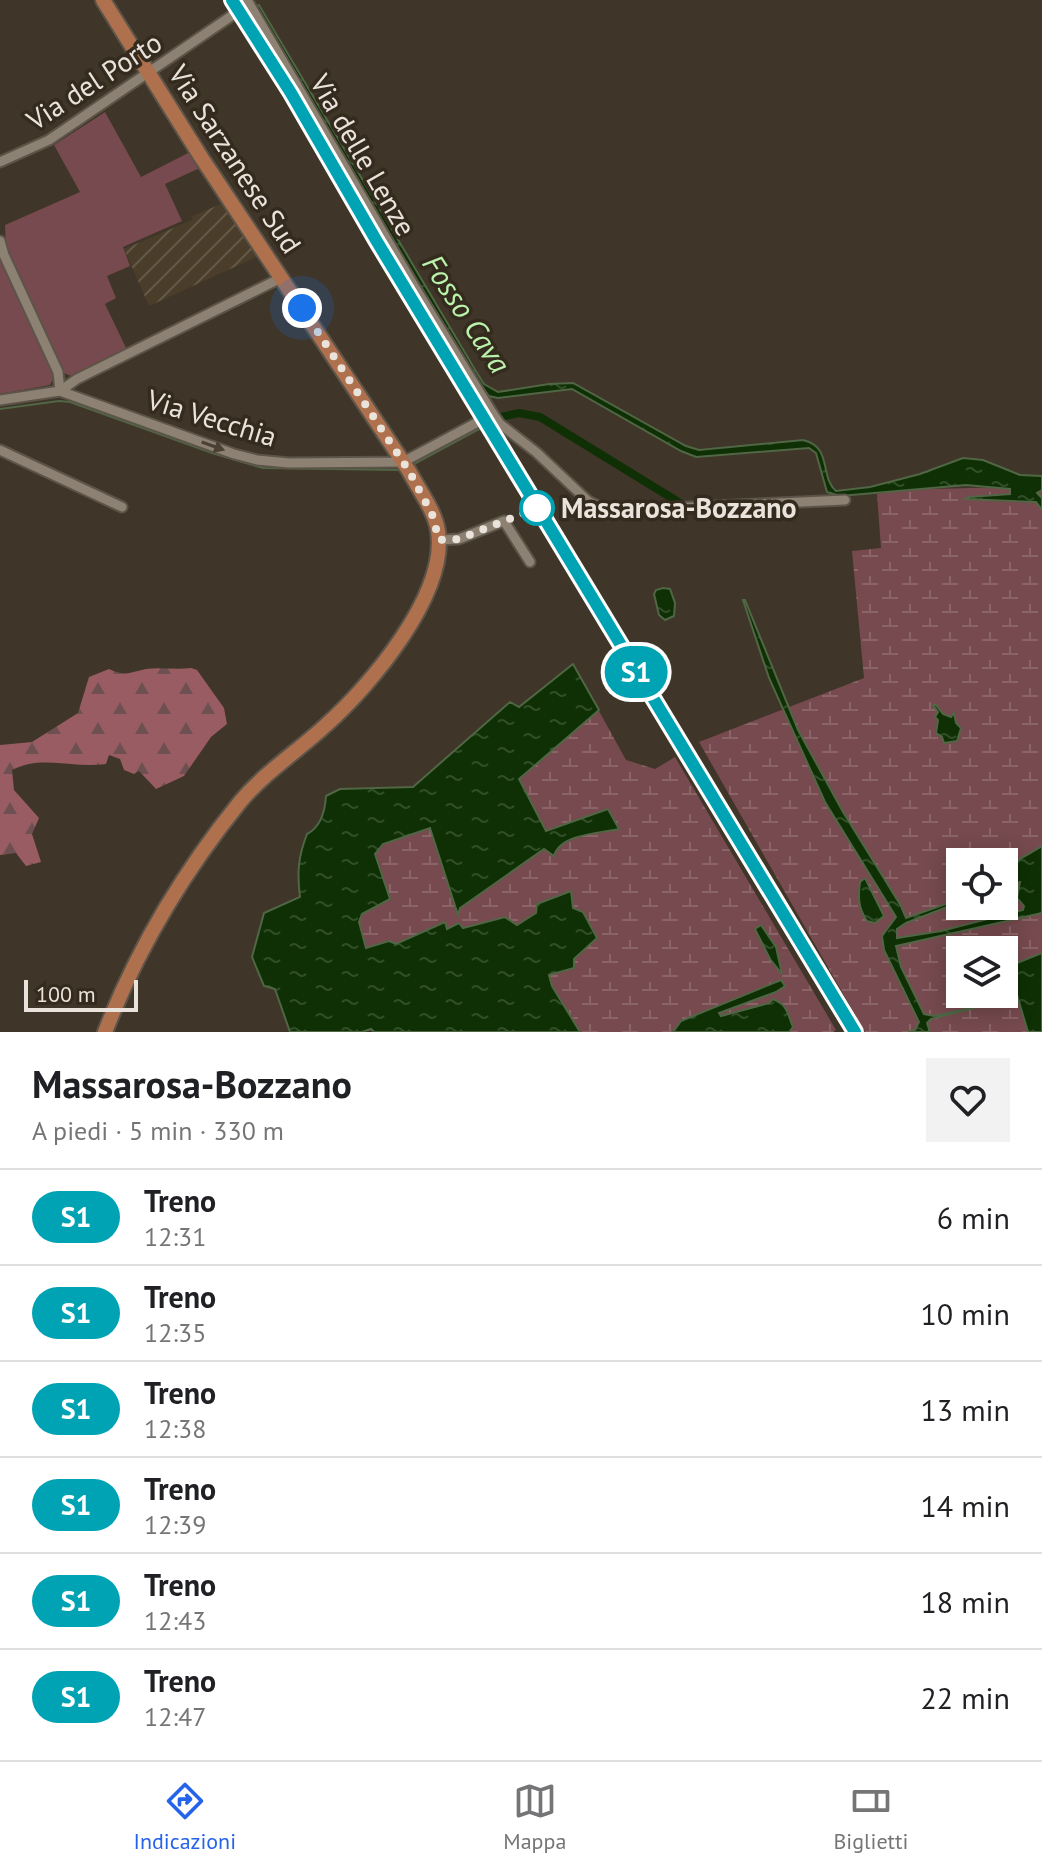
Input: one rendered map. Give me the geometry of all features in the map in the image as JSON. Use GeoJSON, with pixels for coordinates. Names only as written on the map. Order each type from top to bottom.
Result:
{"type":"FeatureCollection","features":[{"type":"Feature","properties":{"kind":"main road","name":"Via Sarzanese Sud"},"geometry":{"type":"LineString","coordinates":[[103,0],[405,466],[432,514],[439,540]]}},
{"type":"Feature","properties":{"kind":"main road"},"geometry":{"type":"LineString","coordinates":[[105,1032],[150,937],[222,826],[259,780],[329,723],[399,645],[434,574],[439,540]]}},
{"type":"Feature","properties":{"kind":"street","name":"Via del Porto"},"geometry":{"type":"LineString","coordinates":[[0,162],[49,140],[248,2]]}},
{"type":"Feature","properties":{"kind":"street","name":"Via delle Lenze"},"geometry":{"type":"LineString","coordinates":[[248,2],[414,286],[493,414],[500,424],[536,452],[588,501],[604,509],[625,510],[845,500]]}},
{"type":"Feature","properties":{"kind":"street"},"geometry":{"type":"LineString","coordinates":[[0,241],[58,372],[60,391]]}},
{"type":"Feature","properties":{"kind":"street"},"geometry":{"type":"LineString","coordinates":[[0,400],[60,391],[77,379],[281,278]]}},
{"type":"Feature","properties":{"kind":"street","name":"Via Vecchia"},"geometry":{"type":"LineString","coordinates":[[60,391],[257,460],[405,466]]}},
{"type":"Feature","properties":{"kind":"street"},"geometry":{"type":"LineString","coordinates":[[405,466],[493,414]]}},
{"type":"Feature","properties":{"kind":"street"},"geometry":{"type":"LineString","coordinates":[[0,450],[122,507]]}},
{"type":"Feature","properties":{"kind":"street"},"geometry":{"type":"LineString","coordinates":[[439,540],[459,539],[504,521],[530,562]]}},
{"type":"Feature","properties":{"kind":"shaded area"},"geometry":{"type":"Polygon","coordinates":[[[226,202],[261,255],[149,306],[124,249],[226,202]]]}},
{"type":"Feature","properties":{"kind":"green space"},"geometry":{"type":"Polygon","coordinates":[[[105,112],[141,177],[192,151],[202,167],[165,184],[182,221],[123,247],[130,266],[107,276],[116,298],[105,304],[126,348],[71,376],[62,372],[6,254],[5,225],[80,192],[54,145],[105,112]]]}},
{"type":"Feature","properties":{"kind":"green space"},"geometry":{"type":"Polygon","coordinates":[[[0,254],[55,375],[50,385],[0,394],[0,254]]]}},
{"type":"Feature","properties":{"kind":"green space"},"geometry":{"type":"Polygon","coordinates":[[[1042,486],[1042,1032],[865,1032],[699,742],[864,678],[852,551],[881,548],[877,494],[895,490],[1042,486]]]}},
{"type":"Feature","properties":{"kind":"green space"},"geometry":{"type":"Polygon","coordinates":[[[573,664],[626,760],[655,769],[675,757],[836,1030],[789,1032],[793,1027],[788,1015],[769,1003],[720,1016],[718,1013],[776,992],[781,980],[681,1021],[673,1032],[374,1032],[371,1029],[362,1032],[290,1032],[275,989],[264,986],[252,957],[264,913],[300,897],[302,850],[307,834],[321,818],[326,796],[340,789],[413,787],[510,702],[519,707],[573,664]]]}},
{"type":"Feature","properties":{"kind":"green space"},"geometry":{"type":"Polygon","coordinates":[[[151,668],[197,670],[224,708],[227,724],[211,737],[184,776],[156,789],[139,771],[134,774],[124,770],[120,759],[109,755],[106,764],[46,762],[23,765],[12,770],[14,790],[39,818],[32,834],[41,862],[26,866],[16,853],[0,855],[0,745],[32,742],[78,713],[89,677],[109,669],[123,673],[151,668]]]}},
{"type":"Feature","properties":{"kind":"water"},"geometry":{"type":"Polygon","coordinates":[[[259,5],[484,384],[498,392],[573,383],[686,446],[699,450],[803,440],[812,444],[822,455],[828,478],[836,491],[870,487],[920,474],[963,458],[983,460],[1020,475],[1042,476],[1042,490],[1037,493],[1042,498],[1042,510],[1036,502],[965,499],[1010,494],[1010,489],[966,485],[840,496],[827,492],[816,453],[809,448],[696,457],[572,389],[498,398],[489,396],[477,382],[256,7],[259,5]]]}},
{"type":"Feature","properties":{"kind":"water"},"geometry":{"type":"Polygon","coordinates":[[[663,588],[670,589],[675,603],[674,616],[665,620],[659,615],[654,594],[663,588]]]}},
{"type":"Feature","properties":{"kind":"water"},"geometry":{"type":"Polygon","coordinates":[[[743,600],[798,730],[906,918],[946,904],[946,907],[897,929],[897,938],[984,920],[1011,920],[896,946],[901,967],[924,1014],[934,1016],[974,1008],[931,1019],[927,1023],[930,1032],[908,1032],[915,1030],[919,1022],[884,950],[882,936],[896,917],[825,802],[769,678],[743,600]]]}},
{"type":"Feature","properties":{"kind":"water"},"geometry":{"type":"Polygon","coordinates":[[[573,664],[599,710],[519,779],[546,831],[608,809],[619,829],[572,839],[564,843],[554,856],[544,849],[460,908],[458,915],[430,828],[383,844],[375,854],[390,899],[362,914],[359,922],[366,948],[389,941],[396,944],[445,922],[447,929],[459,923],[463,928],[505,917],[517,925],[536,913],[537,904],[571,891],[573,908],[583,912],[597,938],[574,959],[574,968],[549,975],[552,986],[580,1032],[374,1032],[371,1029],[362,1032],[290,1032],[275,989],[264,986],[252,957],[264,913],[300,897],[302,850],[307,834],[321,818],[326,796],[340,789],[413,787],[510,702],[519,707],[573,664]]]}},
{"type":"Feature","properties":{"kind":"water"},"geometry":{"type":"Polygon","coordinates":[[[933,705],[943,714],[951,717],[954,713],[956,723],[961,728],[957,741],[944,743],[936,733],[938,720],[935,717],[938,712],[933,705]]]}},
{"type":"Feature","properties":{"kind":"water"},"geometry":{"type":"Polygon","coordinates":[[[1042,846],[1042,913],[1018,918],[1018,911],[1024,906],[1018,899],[1018,860],[1042,846]]]}},
{"type":"Feature","properties":{"kind":"water"},"geometry":{"type":"Polygon","coordinates":[[[865,878],[884,916],[875,923],[867,921],[860,907],[860,882],[865,878]]]}},
{"type":"Feature","properties":{"kind":"water"},"geometry":{"type":"Polygon","coordinates":[[[761,925],[776,947],[782,974],[770,959],[755,929],[761,925]]]}},
{"type":"Feature","properties":{"kind":"water"},"geometry":{"type":"Polygon","coordinates":[[[1042,953],[1042,1032],[1028,1032],[1018,998],[1018,963],[1042,953]]]}},
{"type":"Feature","properties":{"kind":"water"},"geometry":{"type":"Polygon","coordinates":[[[781,980],[785,986],[776,992],[719,1013],[721,1016],[769,1003],[773,999],[786,1010],[793,1027],[789,1032],[673,1032],[681,1021],[781,980]]]}},
{"type":"Feature","properties":{"kind":"waterway","name":"Fosso Cava"},"geometry":{"type":"LineString","coordinates":[[0,409],[70,402],[263,468],[399,470]]}},
{"type":"Feature","properties":{"kind":"waterway"},"geometry":{"type":"LineString","coordinates":[[501,417],[519,413],[540,417],[680,503]]}},
{"type":"Feature","properties":{"kind":"waterway","name":"Fosso Cava"},"geometry":{"type":"LineString","coordinates":[[412,465],[481,428]]}},
{"type":"Feature","properties":{"kind":"railway"},"geometry":{"type":"LineString","coordinates":[[232,0],[291,93],[376,240],[855,1032]]}},
{"type":"Feature","properties":{"kind":"train","name":"S1"},"geometry":{"type":"LineString","coordinates":[[232,0],[291,93],[329,162],[670,730],[855,1032]]}},
{"type":"Feature","properties":{"kind":"place","name":"Massarosa-Bozzano"},"geometry":{"type":"Point","coordinates":[537,508]}},
{"type":"Feature","properties":{"kind":"route"},"geometry":{"type":"LineString","coordinates":[[302,308],[409,471],[438,527],[439,540],[459,539],[537,508]]}}]}
